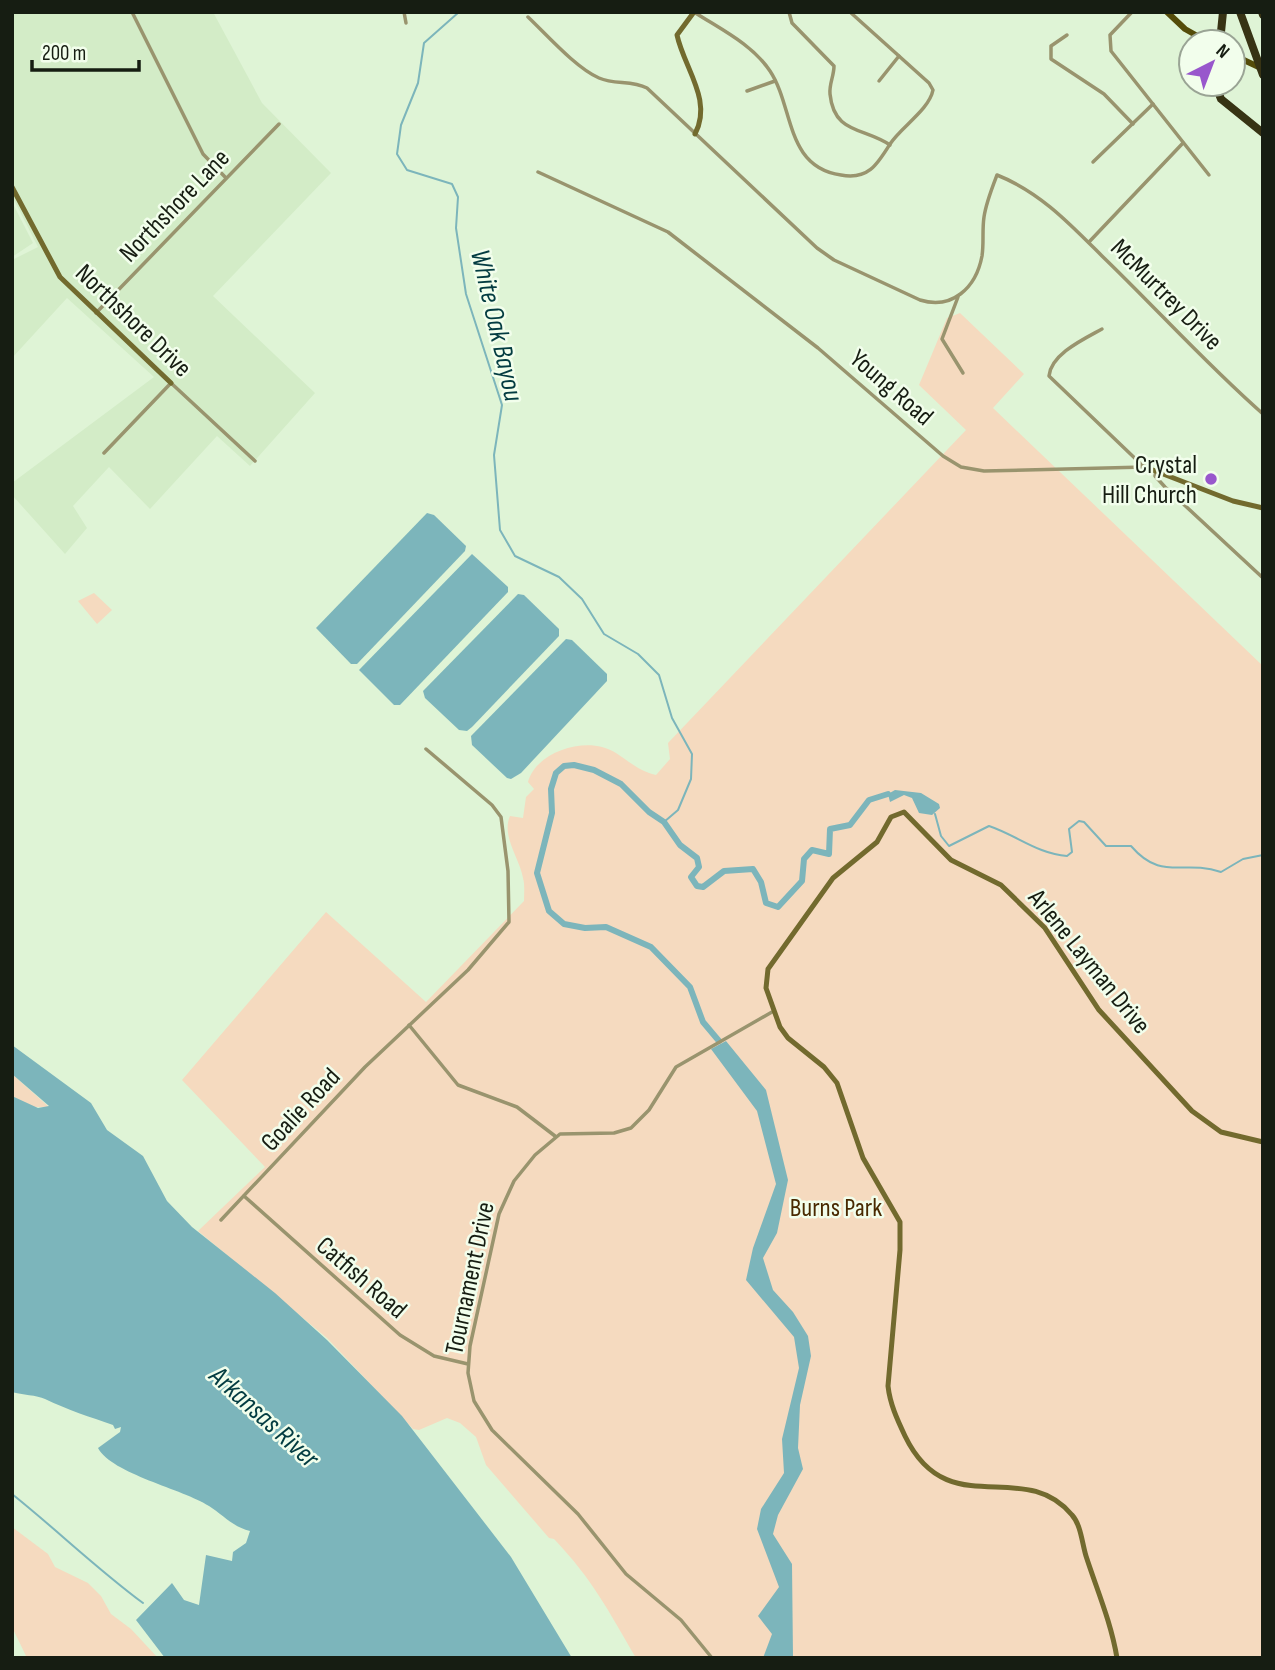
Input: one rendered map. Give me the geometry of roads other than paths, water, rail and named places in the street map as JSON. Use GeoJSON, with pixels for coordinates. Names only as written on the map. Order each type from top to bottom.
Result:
{"type":"FeatureCollection","features":[{"type":"Feature","properties":{"kind":"highway"},"geometry":{"type":"LineString","coordinates":[[1240,12],[1263,75]]}},
{"type":"Feature","properties":{"kind":"highway"},"geometry":{"type":"LineString","coordinates":[[1221,98],[1263,133]]}},
{"type":"Feature","properties":{"kind":"main road"},"geometry":{"type":"LineString","coordinates":[[1167,12],[1184,28]]}},
{"type":"Feature","properties":{"kind":"main road"},"geometry":{"type":"LineString","coordinates":[[1247,61],[1263,69]]}},
{"type":"Feature","properties":{"kind":"street"},"geometry":{"type":"LineString","coordinates":[[132,12],[203,154],[226,178]]}},
{"type":"Feature","properties":{"kind":"street"},"geometry":{"type":"LineString","coordinates":[[404,12],[406,23]]}},
{"type":"Feature","properties":{"kind":"street"},"geometry":{"type":"LineString","coordinates":[[695,134],[701,107],[677,35],[694,12],[739,40],[769,69],[796,143],[806,157],[823,170],[849,176],[867,173],[880,162],[890,145],[932,93],[929,83],[850,12]]}},
{"type":"Feature","properties":{"kind":"street"},"geometry":{"type":"LineString","coordinates":[[789,12],[792,23],[834,66],[830,93],[838,118],[847,126],[890,145]]}},
{"type":"Feature","properties":{"kind":"street"},"geometry":{"type":"LineString","coordinates":[[1132,12],[1111,32],[1110,47],[1209,176]]}},
{"type":"Feature","properties":{"kind":"street"},"geometry":{"type":"LineString","coordinates":[[528,17],[594,75],[610,81],[628,81],[647,88],[810,242],[834,260],[919,300],[938,303],[958,297]]}},
{"type":"Feature","properties":{"kind":"street"},"geometry":{"type":"LineString","coordinates":[[1068,35],[1051,46],[1051,59],[1104,94],[1133,124]]}},
{"type":"Feature","properties":{"kind":"street"},"geometry":{"type":"LineString","coordinates":[[879,81],[899,56]]}},
{"type":"Feature","properties":{"kind":"street"},"geometry":{"type":"LineString","coordinates":[[747,91],[775,81]]}},
{"type":"Feature","properties":{"kind":"street"},"geometry":{"type":"LineString","coordinates":[[1093,162],[1153,104]]}},
{"type":"Feature","properties":{"kind":"street","name":"Northshore Lane"},"geometry":{"type":"LineString","coordinates":[[96,313],[279,124]]}},
{"type":"Feature","properties":{"kind":"street"},"geometry":{"type":"LineString","coordinates":[[1089,242],[1183,143]]}},
{"type":"Feature","properties":{"kind":"street","name":"Young Road"},"geometry":{"type":"LineString","coordinates":[[538,172],[668,232],[818,348],[935,450],[961,467],[1007,471],[1145,467],[1219,496],[1263,508]]}},
{"type":"Feature","properties":{"kind":"street","name":"McMurtrey Drive"},"geometry":{"type":"LineString","coordinates":[[958,297],[978,268],[984,218],[997,175],[1044,201],[1089,242],[1212,368],[1263,414]]}},
{"type":"Feature","properties":{"kind":"street","name":"Northshore Drive"},"geometry":{"type":"LineString","coordinates":[[12,187],[51,266],[96,313],[255,461]]}},
{"type":"Feature","properties":{"kind":"street"},"geometry":{"type":"LineString","coordinates":[[958,297],[943,339],[963,373]]}},
{"type":"Feature","properties":{"kind":"street"},"geometry":{"type":"LineString","coordinates":[[1102,329],[1065,353],[1052,365],[1049,376],[1145,467]]}},
{"type":"Feature","properties":{"kind":"street"},"geometry":{"type":"LineString","coordinates":[[104,453],[171,383]]}},
{"type":"Feature","properties":{"kind":"street"},"geometry":{"type":"LineString","coordinates":[[1156,471],[1155,476],[1165,487],[1263,578]]}},
{"type":"Feature","properties":{"kind":"street","name":"Goalie Road"},"geometry":{"type":"LineString","coordinates":[[221,1220],[325,1108],[486,950],[508,925],[510,912],[505,831],[501,817],[492,805],[426,749]]}},
{"type":"Feature","properties":{"kind":"street","name":"Arlene Layman Drive"},"geometry":{"type":"LineString","coordinates":[[1116,1658],[1109,1619],[1071,1513],[1031,1488],[986,1489],[948,1481],[923,1465],[907,1440],[891,1406],[888,1386],[900,1222],[863,1157],[837,1083],[824,1067],[788,1038],[772,1012],[766,986],[771,963],[834,878],[877,842],[891,817],[904,812],[951,860],[1001,885],[1045,928],[1099,1010],[1201,1120],[1227,1135],[1263,1142]]}},
{"type":"Feature","properties":{"kind":"street"},"geometry":{"type":"LineString","coordinates":[[409,1025],[457,1085],[517,1107],[555,1136],[574,1132],[614,1133],[631,1128],[649,1110],[670,1072],[772,1012]]}},
{"type":"Feature","properties":{"kind":"street","name":"Tournament Drive"},"geometry":{"type":"LineString","coordinates":[[555,1136],[516,1178],[503,1204],[468,1364],[474,1401],[488,1425],[578,1514],[626,1574],[681,1619],[712,1658]]}},
{"type":"Feature","properties":{"kind":"street","name":"Catfish Road"},"geometry":{"type":"LineString","coordinates":[[244,1196],[400,1335],[434,1356],[468,1364]]}},
{"type":"Feature","properties":{"kind":"water"},"geometry":{"type":"Polygon","coordinates":[[[427,513],[434,515],[466,546],[465,551],[357,664],[351,664],[316,628],[427,513]]]}},
{"type":"Feature","properties":{"kind":"water"},"geometry":{"type":"Polygon","coordinates":[[[472,554],[508,587],[508,592],[400,705],[394,705],[359,670],[472,554]]]}},
{"type":"Feature","properties":{"kind":"water"},"geometry":{"type":"Polygon","coordinates":[[[518,594],[524,595],[559,629],[559,636],[472,727],[467,731],[459,730],[425,698],[423,691],[518,594]]]}},
{"type":"Feature","properties":{"kind":"water"},"geometry":{"type":"Polygon","coordinates":[[[566,639],[572,640],[607,674],[607,681],[521,773],[511,779],[507,778],[472,745],[471,736],[566,639]]]}},
{"type":"Feature","properties":{"kind":"water"},"geometry":{"type":"Polygon","coordinates":[[[895,790],[921,793],[939,804],[940,808],[932,815],[919,813],[912,798],[904,795],[890,802],[888,794],[895,790]]]}},
{"type":"Feature","properties":{"kind":"water"},"geometry":{"type":"Polygon","coordinates":[[[726,1041],[766,1090],[788,1180],[777,1233],[763,1258],[773,1290],[793,1312],[808,1336],[811,1356],[800,1405],[798,1448],[803,1469],[778,1515],[773,1534],[792,1564],[793,1658],[763,1658],[772,1634],[758,1616],[779,1587],[757,1529],[761,1509],[784,1473],[782,1439],[799,1368],[794,1337],[746,1280],[753,1248],[776,1184],[757,1111],[711,1049],[726,1041]]]}},
{"type":"Feature","properties":{"kind":"water","name":"Arkansas River"},"geometry":{"type":"Polygon","coordinates":[[[12,1045],[91,1103],[107,1130],[143,1156],[167,1201],[192,1227],[275,1293],[327,1340],[402,1416],[511,1557],[572,1658],[165,1658],[136,1620],[172,1583],[184,1600],[199,1605],[206,1555],[232,1561],[233,1552],[246,1543],[250,1531],[233,1524],[209,1506],[132,1473],[106,1457],[98,1448],[120,1432],[121,1427],[115,1429],[113,1425],[42,1398],[12,1392],[12,1096],[38,1108],[49,1106],[12,1074],[12,1045]]]}},
{"type":"Feature","properties":{"kind":"waterway","name":"White Oak Bayou"},"geometry":{"type":"LineString","coordinates":[[459,12],[424,43],[418,83],[401,125],[397,154],[407,170],[452,184],[458,197],[456,228],[466,294],[502,405],[494,455],[500,530],[515,556],[559,577],[582,599],[604,634],[638,654],[659,675],[672,718],[692,754],[691,779],[678,810],[664,822]]}},
{"type":"Feature","properties":{"kind":"waterway"},"geometry":{"type":"LineString","coordinates":[[719,1041],[703,1022],[690,987],[651,947],[606,927],[585,928],[564,924],[549,911],[537,873],[552,813],[551,789],[556,773],[564,766],[574,765],[594,770],[621,784],[649,812],[664,822],[680,845],[697,858],[699,867],[691,877],[697,886],[703,887],[724,871],[753,869],[761,882],[766,903],[778,907],[802,881],[804,859],[812,850],[829,854],[830,829],[850,825],[869,800],[888,794]]}},
{"type":"Feature","properties":{"kind":"waterway"},"geometry":{"type":"LineString","coordinates":[[935,814],[941,836],[949,846],[989,826],[1046,852],[1067,856],[1072,852],[1069,829],[1079,821],[1084,822],[1106,846],[1131,846],[1142,857],[1163,867],[1221,872],[1243,859],[1263,855]]}},
{"type":"Feature","properties":{"kind":"waterway"},"geometry":{"type":"LineString","coordinates":[[12,1494],[143,1603]]}},
{"type":"Feature","properties":{"kind":"place","name":"Crystal Hill Church"},"geometry":{"type":"Point","coordinates":[1211,479]}},
{"type":"Feature","properties":{"kind":"park label","name":"Burns Park"},"geometry":{"type":"Point","coordinates":[836,1207]}}]}
